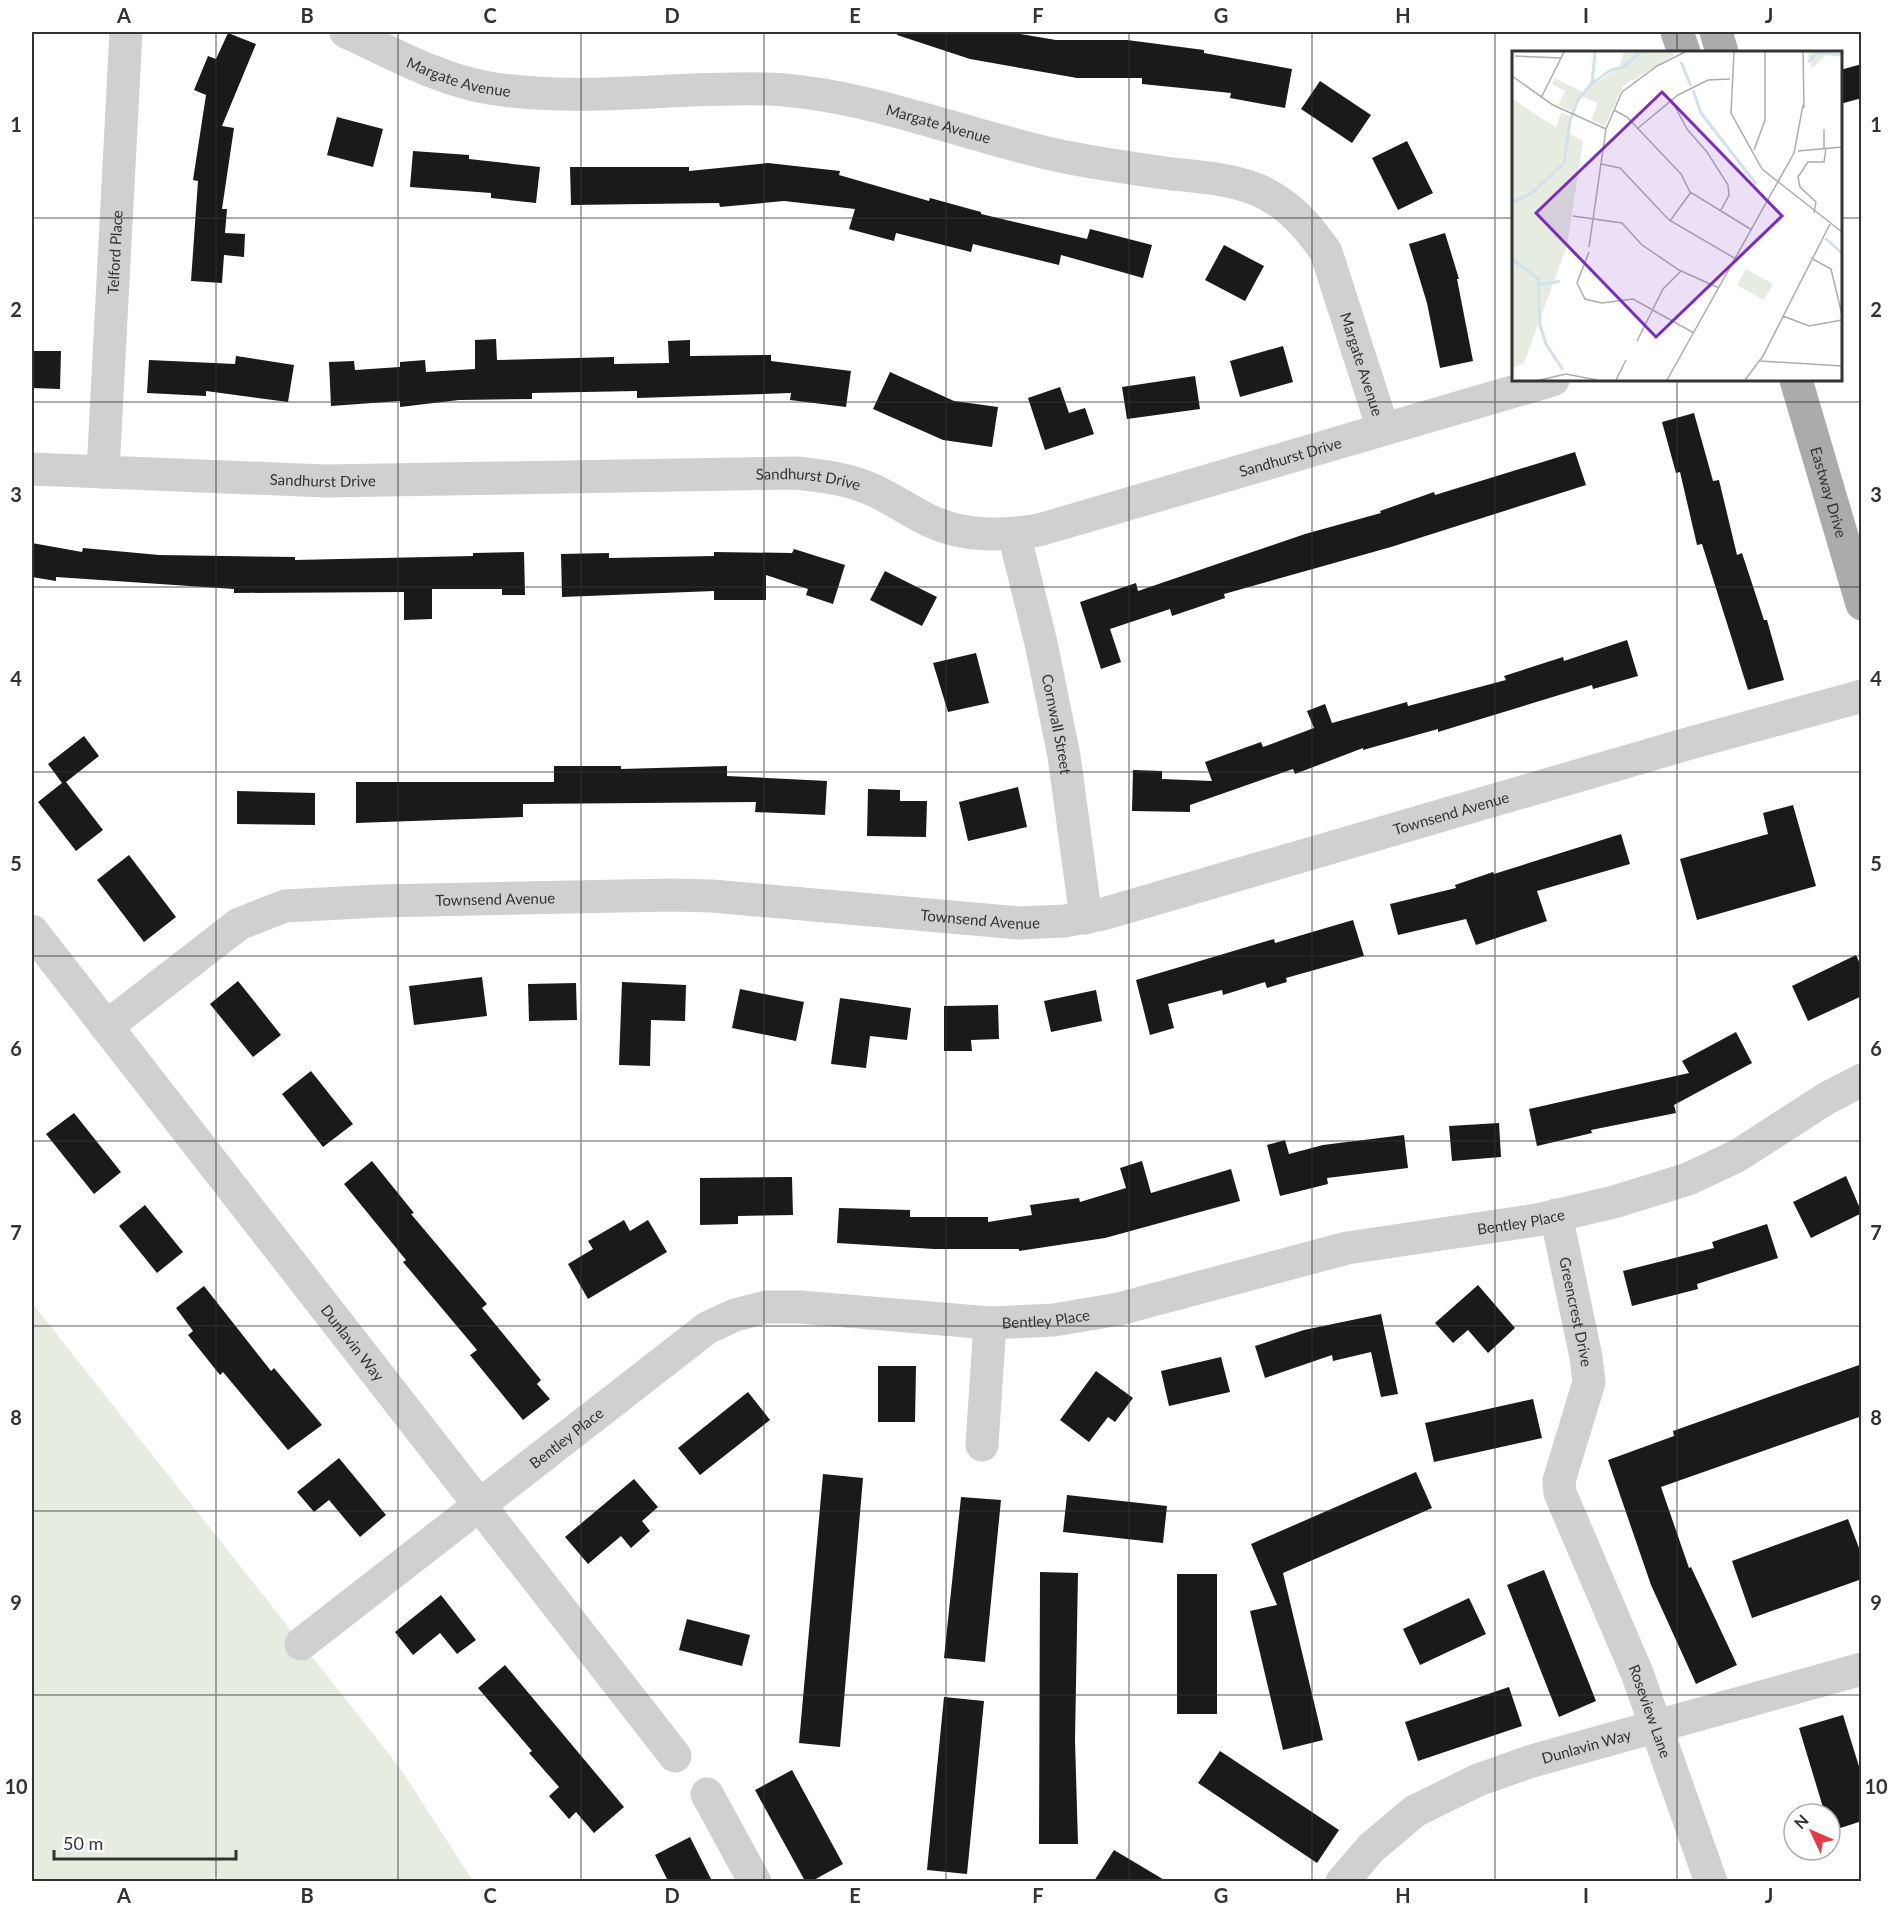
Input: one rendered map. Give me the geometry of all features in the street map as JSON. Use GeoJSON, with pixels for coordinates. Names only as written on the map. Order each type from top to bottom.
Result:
{"type":"FeatureCollection","features":[{"type":"Feature","properties":{"kind":"main road"},"geometry":{"type":"LineString","coordinates":[[1677,32],[1684,51]]}},
{"type":"Feature","properties":{"kind":"main road"},"geometry":{"type":"LineString","coordinates":[[1716,32],[1722,51]]}},
{"type":"Feature","properties":{"kind":"main road","name":"Eastway Drive"},"geometry":{"type":"LineString","coordinates":[[1796,381],[1862,604]]}},
{"type":"Feature","properties":{"kind":"street","name":"Telford Place"},"geometry":{"type":"LineString","coordinates":[[103,472],[126,32]]}},
{"type":"Feature","properties":{"kind":"street","name":"Margate Avenue"},"geometry":{"type":"LineString","coordinates":[[345,32],[442,74],[487,88],[533,94],[769,89],[818,94],[1025,148],[1129,168],[1223,180],[1262,192],[1298,217],[1326,252],[1383,429]]}},
{"type":"Feature","properties":{"kind":"street","name":"Sandhurst Drive"},"geometry":{"type":"LineString","coordinates":[[32,469],[326,481],[797,473],[834,477],[872,489],[931,521],[950,528],[976,533],[1014,534],[1039,530],[1550,381]]}},
{"type":"Feature","properties":{"kind":"street","name":"Cornwall Street"},"geometry":{"type":"LineString","coordinates":[[1014,534],[1041,643],[1064,756],[1086,918]]}},
{"type":"Feature","properties":{"kind":"street","name":"Townsend Avenue"},"geometry":{"type":"LineString","coordinates":[[106,1027],[239,924],[269,910],[300,904],[671,896],[712,897],[1019,923],[1086,918],[1862,696]]}},
{"type":"Feature","properties":{"kind":"street","name":"Dunlavin Way"},"geometry":{"type":"LineString","coordinates":[[32,930],[675,1756]]}},
{"type":"Feature","properties":{"kind":"street","name":"Bentley Place"},"geometry":{"type":"LineString","coordinates":[[301,1644],[706,1328],[735,1314],[765,1308],[800,1307],[990,1323],[1087,1315],[1336,1250],[1443,1236],[1614,1202],[1688,1179],[1737,1155],[1827,1098],[1862,1080]]}},
{"type":"Feature","properties":{"kind":"street","name":"Greencrest Drive"},"geometry":{"type":"LineString","coordinates":[[1556,1215],[1589,1382],[1559,1481],[1560,1492],[1582,1545]]}},
{"type":"Feature","properties":{"kind":"street"},"geometry":{"type":"LineString","coordinates":[[982,1445],[990,1323]]}},
{"type":"Feature","properties":{"kind":"street","name":"Roseview Lane"},"geometry":{"type":"LineString","coordinates":[[1582,1545],[1658,1728],[1711,1881]]}},
{"type":"Feature","properties":{"kind":"street","name":"Dunlavin Way"},"geometry":{"type":"LineString","coordinates":[[1342,1881],[1391,1829],[1415,1811],[1445,1795],[1532,1761],[1658,1728],[1862,1669]]}},
{"type":"Feature","properties":{"kind":"street"},"geometry":{"type":"LineString","coordinates":[[707,1794],[755,1881]]}},
{"type":"Feature","properties":{"kind":"shaded area"},"geometry":{"type":"Polygon","coordinates":[[[32,1303],[400,1768],[473,1881],[32,1881],[32,1303]]]}},
{"type":"Feature","properties":{"kind":"building"},"geometry":{"type":"Polygon","coordinates":[[[898,32],[1009,32],[1056,40],[1127,40],[1204,50],[1204,53],[1292,69],[1285,108],[1230,98],[1231,93],[1142,84],[1142,78],[1077,78],[970,59],[897,35],[898,32]]]}},
{"type":"Feature","properties":{"kind":"building"},"geometry":{"type":"Polygon","coordinates":[[[228,33],[256,44],[222,126],[234,128],[222,209],[227,209],[225,233],[245,234],[244,257],[224,255],[222,283],[191,281],[198,181],[193,180],[206,95],[194,90],[208,56],[216,59],[228,33]]]}},
{"type":"Feature","properties":{"kind":"building"},"geometry":{"type":"Polygon","coordinates":[[[1862,64],[1862,98],[1842,103],[1842,69],[1862,64]]]}},
{"type":"Feature","properties":{"kind":"building"},"geometry":{"type":"Polygon","coordinates":[[[1320,81],[1371,115],[1352,143],[1301,109],[1320,81]]]}},
{"type":"Feature","properties":{"kind":"building"},"geometry":{"type":"Polygon","coordinates":[[[337,117],[383,129],[373,167],[327,155],[337,117]]]}},
{"type":"Feature","properties":{"kind":"building"},"geometry":{"type":"Polygon","coordinates":[[[1407,141],[1433,193],[1398,210],[1372,158],[1407,141]]]}},
{"type":"Feature","properties":{"kind":"building"},"geometry":{"type":"Polygon","coordinates":[[[413,151],[469,155],[469,159],[540,167],[536,203],[491,198],[491,193],[410,187],[413,151]]]}},
{"type":"Feature","properties":{"kind":"building"},"geometry":{"type":"Polygon","coordinates":[[[768,163],[840,171],[839,175],[929,201],[930,198],[981,212],[981,214],[1087,239],[1090,229],[1152,245],[1143,278],[1061,255],[1059,265],[973,244],[971,252],[896,233],[894,241],[849,229],[855,209],[784,201],[720,207],[719,203],[571,205],[570,167],[689,167],[689,171],[768,163]]]}},
{"type":"Feature","properties":{"kind":"building"},"geometry":{"type":"Polygon","coordinates":[[[1445,233],[1459,279],[1457,279],[1473,361],[1440,368],[1427,303],[1409,244],[1445,233]]]}},
{"type":"Feature","properties":{"kind":"building"},"geometry":{"type":"Polygon","coordinates":[[[1224,245],[1264,266],[1245,301],[1205,280],[1224,245]]]}},
{"type":"Feature","properties":{"kind":"building"},"geometry":{"type":"Polygon","coordinates":[[[496,339],[497,360],[614,357],[614,364],[669,363],[668,341],[690,340],[690,356],[771,355],[771,361],[851,371],[846,407],[790,400],[791,393],[637,398],[637,391],[532,393],[532,399],[459,400],[400,407],[400,401],[331,406],[329,362],[354,361],[355,370],[400,367],[400,362],[425,360],[426,372],[475,369],[475,340],[496,339]]]}},
{"type":"Feature","properties":{"kind":"building"},"geometry":{"type":"Polygon","coordinates":[[[1283,346],[1293,382],[1240,397],[1230,361],[1283,346]]]}},
{"type":"Feature","properties":{"kind":"building"},"geometry":{"type":"Polygon","coordinates":[[[32,351],[61,351],[60,389],[32,388],[32,351]]]}},
{"type":"Feature","properties":{"kind":"building"},"geometry":{"type":"Polygon","coordinates":[[[236,356],[294,365],[288,402],[206,391],[206,396],[147,393],[149,360],[235,364],[236,356]]]}},
{"type":"Feature","properties":{"kind":"building"},"geometry":{"type":"Polygon","coordinates":[[[890,372],[954,401],[998,407],[992,447],[943,440],[873,409],[890,372]]]}},
{"type":"Feature","properties":{"kind":"building"},"geometry":{"type":"Polygon","coordinates":[[[1195,376],[1200,409],[1127,419],[1122,387],[1195,376]]]}},
{"type":"Feature","properties":{"kind":"building"},"geometry":{"type":"Polygon","coordinates":[[[1060,387],[1069,413],[1085,408],[1094,434],[1045,450],[1028,398],[1060,387]]]}},
{"type":"Feature","properties":{"kind":"building"},"geometry":{"type":"Polygon","coordinates":[[[1694,413],[1713,481],[1719,480],[1737,555],[1742,553],[1764,620],[1767,620],[1784,680],[1748,690],[1702,544],[1697,545],[1680,472],[1676,473],[1662,422],[1694,413]]]}},
{"type":"Feature","properties":{"kind":"building"},"geometry":{"type":"Polygon","coordinates":[[[1575,452],[1586,485],[1391,547],[1224,594],[1225,598],[1172,616],[1170,609],[1110,629],[1121,662],[1101,669],[1080,602],[1136,583],[1138,591],[1305,534],[1381,513],[1380,511],[1434,492],[1435,495],[1575,452]]]}},
{"type":"Feature","properties":{"kind":"building"},"geometry":{"type":"Polygon","coordinates":[[[32,543],[82,552],[83,548],[159,555],[295,557],[295,560],[473,556],[473,553],[524,552],[525,595],[502,595],[502,589],[432,589],[432,619],[404,620],[404,592],[234,593],[234,589],[56,577],[56,581],[32,577],[32,543]]]}},
{"type":"Feature","properties":{"kind":"building"},"geometry":{"type":"Polygon","coordinates":[[[794,549],[845,565],[833,604],[806,595],[808,589],[766,575],[766,600],[714,600],[714,591],[562,597],[561,554],[609,553],[609,558],[714,556],[714,552],[792,553],[794,549]]]}},
{"type":"Feature","properties":{"kind":"building"},"geometry":{"type":"Polygon","coordinates":[[[885,571],[937,597],[922,626],[870,600],[885,571]]]}},
{"type":"Feature","properties":{"kind":"building"},"geometry":{"type":"Polygon","coordinates":[[[1627,640],[1638,676],[1593,689],[1592,685],[1438,732],[1438,729],[1363,750],[1363,748],[1295,774],[1293,769],[1190,805],[1190,812],[1132,811],[1133,770],[1162,771],[1162,779],[1212,781],[1205,762],[1261,742],[1263,747],[1314,728],[1307,711],[1325,704],[1332,723],[1407,702],[1408,706],[1506,680],[1504,676],[1563,657],[1564,661],[1627,640]]]}},
{"type":"Feature","properties":{"kind":"building"},"geometry":{"type":"Polygon","coordinates":[[[976,653],[989,703],[948,712],[933,663],[976,653]]]}},
{"type":"Feature","properties":{"kind":"building"},"geometry":{"type":"Polygon","coordinates":[[[84,736],[99,756],[66,782],[103,830],[76,851],[38,802],[62,783],[48,764],[84,736]]]}},
{"type":"Feature","properties":{"kind":"building"},"geometry":{"type":"Polygon","coordinates":[[[554,766],[621,766],[621,769],[727,766],[727,776],[827,781],[825,815],[755,812],[756,802],[523,804],[523,817],[356,823],[356,782],[554,782],[554,766]]]}},
{"type":"Feature","properties":{"kind":"building"},"geometry":{"type":"Polygon","coordinates":[[[1018,787],[1027,827],[968,841],[959,802],[1018,787]]]}},
{"type":"Feature","properties":{"kind":"building"},"geometry":{"type":"Polygon","coordinates":[[[868,789],[900,790],[900,801],[927,801],[926,837],[867,836],[868,789]]]}},
{"type":"Feature","properties":{"kind":"building"},"geometry":{"type":"Polygon","coordinates":[[[237,791],[315,793],[315,825],[237,824],[237,791]]]}},
{"type":"Feature","properties":{"kind":"building"},"geometry":{"type":"Polygon","coordinates":[[[1793,805],[1816,886],[1697,920],[1680,859],[1768,834],[1763,813],[1793,805]]]}},
{"type":"Feature","properties":{"kind":"building"},"geometry":{"type":"Polygon","coordinates":[[[1621,834],[1630,864],[1537,891],[1547,921],[1476,945],[1466,919],[1398,935],[1390,904],[1456,888],[1455,885],[1493,872],[1494,874],[1621,834]]]}},
{"type":"Feature","properties":{"kind":"building"},"geometry":{"type":"Polygon","coordinates":[[[129,855],[176,917],[144,942],[97,880],[129,855]]]}},
{"type":"Feature","properties":{"kind":"building"},"geometry":{"type":"Polygon","coordinates":[[[1353,920],[1364,956],[1286,978],[1287,982],[1267,988],[1265,982],[1223,995],[1222,990],[1168,1004],[1174,1028],[1150,1035],[1136,980],[1274,939],[1275,943],[1353,920]]]}},
{"type":"Feature","properties":{"kind":"building"},"geometry":{"type":"Polygon","coordinates":[[[1856,955],[1862,968],[1862,996],[1808,1021],[1792,986],[1856,955]]]}},
{"type":"Feature","properties":{"kind":"building"},"geometry":{"type":"Polygon","coordinates":[[[482,977],[487,1016],[414,1025],[409,986],[482,977]]]}},
{"type":"Feature","properties":{"kind":"building"},"geometry":{"type":"Polygon","coordinates":[[[238,981],[281,1035],[253,1057],[210,1004],[238,981]]]}},
{"type":"Feature","properties":{"kind":"building"},"geometry":{"type":"Polygon","coordinates":[[[622,982],[686,985],[685,1021],[651,1020],[650,1066],[619,1065],[622,982]]]}},
{"type":"Feature","properties":{"kind":"building"},"geometry":{"type":"Polygon","coordinates":[[[576,983],[577,1020],[529,1021],[528,984],[576,983]]]}},
{"type":"Feature","properties":{"kind":"building"},"geometry":{"type":"Polygon","coordinates":[[[740,989],[804,1002],[796,1041],[732,1028],[740,989]]]}},
{"type":"Feature","properties":{"kind":"building"},"geometry":{"type":"Polygon","coordinates":[[[1096,990],[1102,1021],[1051,1032],[1044,1001],[1096,990]]]}},
{"type":"Feature","properties":{"kind":"building"},"geometry":{"type":"Polygon","coordinates":[[[840,998],[911,1008],[907,1040],[870,1036],[866,1068],[831,1064],[840,998]]]}},
{"type":"Feature","properties":{"kind":"building"},"geometry":{"type":"Polygon","coordinates":[[[998,1005],[999,1039],[971,1040],[972,1051],[944,1051],[944,1006],[998,1005]]]}},
{"type":"Feature","properties":{"kind":"building"},"geometry":{"type":"Polygon","coordinates":[[[1736,1032],[1752,1063],[1674,1105],[1676,1113],[1591,1130],[1592,1133],[1537,1146],[1529,1109],[1689,1073],[1682,1061],[1736,1032]]]}},
{"type":"Feature","properties":{"kind":"building"},"geometry":{"type":"Polygon","coordinates":[[[311,1071],[353,1124],[323,1147],[282,1094],[311,1071]]]}},
{"type":"Feature","properties":{"kind":"building"},"geometry":{"type":"Polygon","coordinates":[[[74,1113],[121,1172],[94,1194],[46,1134],[74,1113]]]}},
{"type":"Feature","properties":{"kind":"building"},"geometry":{"type":"Polygon","coordinates":[[[1499,1123],[1501,1157],[1452,1161],[1449,1126],[1499,1123]]]}},
{"type":"Feature","properties":{"kind":"building"},"geometry":{"type":"Polygon","coordinates":[[[1404,1135],[1408,1168],[1327,1178],[1328,1184],[1280,1196],[1267,1145],[1285,1140],[1289,1154],[1323,1145],[1404,1135]]]}},
{"type":"Feature","properties":{"kind":"building"},"geometry":{"type":"Polygon","coordinates":[[[372,1161],[414,1213],[411,1214],[487,1304],[482,1308],[541,1380],[537,1384],[550,1399],[523,1420],[470,1355],[477,1350],[403,1262],[406,1260],[344,1184],[372,1161]]]}},
{"type":"Feature","properties":{"kind":"building"},"geometry":{"type":"Polygon","coordinates":[[[1142,1161],[1151,1193],[1231,1169],[1240,1201],[1105,1238],[1019,1251],[1019,1249],[934,1249],[837,1243],[839,1208],[910,1210],[910,1217],[988,1217],[988,1222],[1032,1215],[1030,1205],[1079,1198],[1080,1202],[1126,1188],[1120,1168],[1142,1161]]]}},
{"type":"Feature","properties":{"kind":"building"},"geometry":{"type":"Polygon","coordinates":[[[1846,1176],[1862,1213],[1811,1238],[1793,1202],[1846,1176]]]}},
{"type":"Feature","properties":{"kind":"building"},"geometry":{"type":"Polygon","coordinates":[[[792,1177],[793,1215],[738,1216],[738,1224],[700,1225],[700,1178],[792,1177]]]}},
{"type":"Feature","properties":{"kind":"building"},"geometry":{"type":"Polygon","coordinates":[[[145,1205],[183,1252],[157,1273],[119,1226],[145,1205]]]}},
{"type":"Feature","properties":{"kind":"building"},"geometry":{"type":"Polygon","coordinates":[[[624,1220],[630,1231],[648,1220],[667,1252],[588,1299],[568,1264],[593,1249],[588,1241],[624,1220]]]}},
{"type":"Feature","properties":{"kind":"building"},"geometry":{"type":"Polygon","coordinates":[[[1767,1224],[1778,1258],[1697,1284],[1698,1289],[1632,1306],[1623,1271],[1714,1248],[1712,1242],[1767,1224]]]}},
{"type":"Feature","properties":{"kind":"building"},"geometry":{"type":"Polygon","coordinates":[[[1478,1285],[1515,1328],[1488,1353],[1468,1330],[1453,1343],[1435,1323],[1478,1285]]]}},
{"type":"Feature","properties":{"kind":"building"},"geometry":{"type":"Polygon","coordinates":[[[204,1286],[271,1371],[274,1368],[322,1425],[288,1450],[223,1372],[220,1375],[188,1335],[193,1331],[176,1308],[204,1286]]]}},
{"type":"Feature","properties":{"kind":"building"},"geometry":{"type":"Polygon","coordinates":[[[1381,1314],[1398,1394],[1381,1397],[1371,1352],[1333,1361],[1332,1355],[1265,1378],[1255,1346],[1304,1330],[1381,1314]]]}},
{"type":"Feature","properties":{"kind":"building"},"geometry":{"type":"Polygon","coordinates":[[[1221,1357],[1230,1392],[1169,1406],[1161,1371],[1221,1357]]]}},
{"type":"Feature","properties":{"kind":"building"},"geometry":{"type":"Polygon","coordinates":[[[1862,1364],[1862,1416],[1661,1487],[1689,1568],[1691,1567],[1737,1665],[1696,1684],[1651,1585],[1608,1460],[1674,1436],[1673,1431],[1862,1364]]]}},
{"type":"Feature","properties":{"kind":"building"},"geometry":{"type":"Polygon","coordinates":[[[878,1366],[916,1366],[915,1422],[878,1422],[878,1366]]]}},
{"type":"Feature","properties":{"kind":"building"},"geometry":{"type":"Polygon","coordinates":[[[1096,1371],[1133,1398],[1115,1422],[1108,1417],[1089,1442],[1060,1420],[1096,1371]]]}},
{"type":"Feature","properties":{"kind":"building"},"geometry":{"type":"Polygon","coordinates":[[[748,1392],[770,1420],[700,1475],[678,1448],[748,1392]]]}},
{"type":"Feature","properties":{"kind":"building"},"geometry":{"type":"Polygon","coordinates":[[[1533,1399],[1542,1438],[1434,1462],[1425,1423],[1533,1399]]]}},
{"type":"Feature","properties":{"kind":"building"},"geometry":{"type":"Polygon","coordinates":[[[339,1458],[386,1515],[360,1537],[329,1500],[314,1512],[297,1492],[339,1458]]]}},
{"type":"Feature","properties":{"kind":"building"},"geometry":{"type":"Polygon","coordinates":[[[1416,1472],[1432,1508],[1283,1573],[1323,1740],[1283,1750],[1250,1611],[1277,1605],[1251,1544],[1416,1472]]]}},
{"type":"Feature","properties":{"kind":"building"},"geometry":{"type":"Polygon","coordinates":[[[823,1474],[863,1478],[840,1747],[799,1743],[823,1474]]]}},
{"type":"Feature","properties":{"kind":"building"},"geometry":{"type":"Polygon","coordinates":[[[634,1479],[658,1507],[642,1521],[650,1531],[631,1548],[621,1536],[588,1564],[565,1537],[634,1479]]]}},
{"type":"Feature","properties":{"kind":"building"},"geometry":{"type":"Polygon","coordinates":[[[1067,1495],[1167,1506],[1163,1543],[1063,1532],[1067,1495]]]}},
{"type":"Feature","properties":{"kind":"building"},"geometry":{"type":"Polygon","coordinates":[[[961,1497],[1001,1500],[985,1662],[944,1658],[961,1497]]]}},
{"type":"Feature","properties":{"kind":"building"},"geometry":{"type":"Polygon","coordinates":[[[1848,1519],[1862,1556],[1862,1579],[1752,1618],[1732,1561],[1848,1519]]]}},
{"type":"Feature","properties":{"kind":"building"},"geometry":{"type":"Polygon","coordinates":[[[1544,1570],[1596,1701],[1559,1717],[1507,1585],[1544,1570]]]}},
{"type":"Feature","properties":{"kind":"building"},"geometry":{"type":"Polygon","coordinates":[[[1040,1572],[1078,1573],[1075,1740],[1078,1844],[1039,1844],[1040,1572]]]}},
{"type":"Feature","properties":{"kind":"building"},"geometry":{"type":"Polygon","coordinates":[[[1177,1574],[1217,1574],[1217,1714],[1177,1714],[1177,1574]]]}},
{"type":"Feature","properties":{"kind":"building"},"geometry":{"type":"Polygon","coordinates":[[[441,1595],[476,1640],[457,1654],[440,1633],[413,1655],[395,1632],[441,1595]]]}},
{"type":"Feature","properties":{"kind":"building"},"geometry":{"type":"Polygon","coordinates":[[[1469,1598],[1486,1634],[1420,1665],[1403,1629],[1469,1598]]]}},
{"type":"Feature","properties":{"kind":"building"},"geometry":{"type":"Polygon","coordinates":[[[687,1619],[750,1635],[742,1666],[679,1650],[687,1619]]]}},
{"type":"Feature","properties":{"kind":"building"},"geometry":{"type":"Polygon","coordinates":[[[505,1665],[624,1807],[594,1833],[576,1812],[569,1819],[549,1796],[559,1787],[529,1753],[532,1751],[478,1688],[505,1665]]]}},
{"type":"Feature","properties":{"kind":"building"},"geometry":{"type":"Polygon","coordinates":[[[1509,1687],[1522,1726],[1418,1761],[1405,1722],[1509,1687]]]}},
{"type":"Feature","properties":{"kind":"building"},"geometry":{"type":"Polygon","coordinates":[[[944,1697],[984,1701],[967,1874],[927,1870],[944,1697]]]}},
{"type":"Feature","properties":{"kind":"building"},"geometry":{"type":"Polygon","coordinates":[[[1843,1715],[1862,1776],[1862,1821],[1842,1827],[1842,1802],[1821,1802],[1799,1728],[1843,1715]]]}},
{"type":"Feature","properties":{"kind":"building"},"geometry":{"type":"Polygon","coordinates":[[[1220,1751],[1339,1830],[1317,1863],[1198,1783],[1220,1751]]]}},
{"type":"Feature","properties":{"kind":"building"},"geometry":{"type":"Polygon","coordinates":[[[792,1770],[843,1864],[812,1881],[805,1881],[755,1790],[792,1770]]]}},
{"type":"Feature","properties":{"kind":"building"},"geometry":{"type":"Polygon","coordinates":[[[690,1837],[712,1881],[668,1881],[655,1855],[690,1837]]]}},
{"type":"Feature","properties":{"kind":"building"},"geometry":{"type":"Polygon","coordinates":[[[1114,1850],[1166,1881],[1094,1881],[1114,1850]]]}}]}
